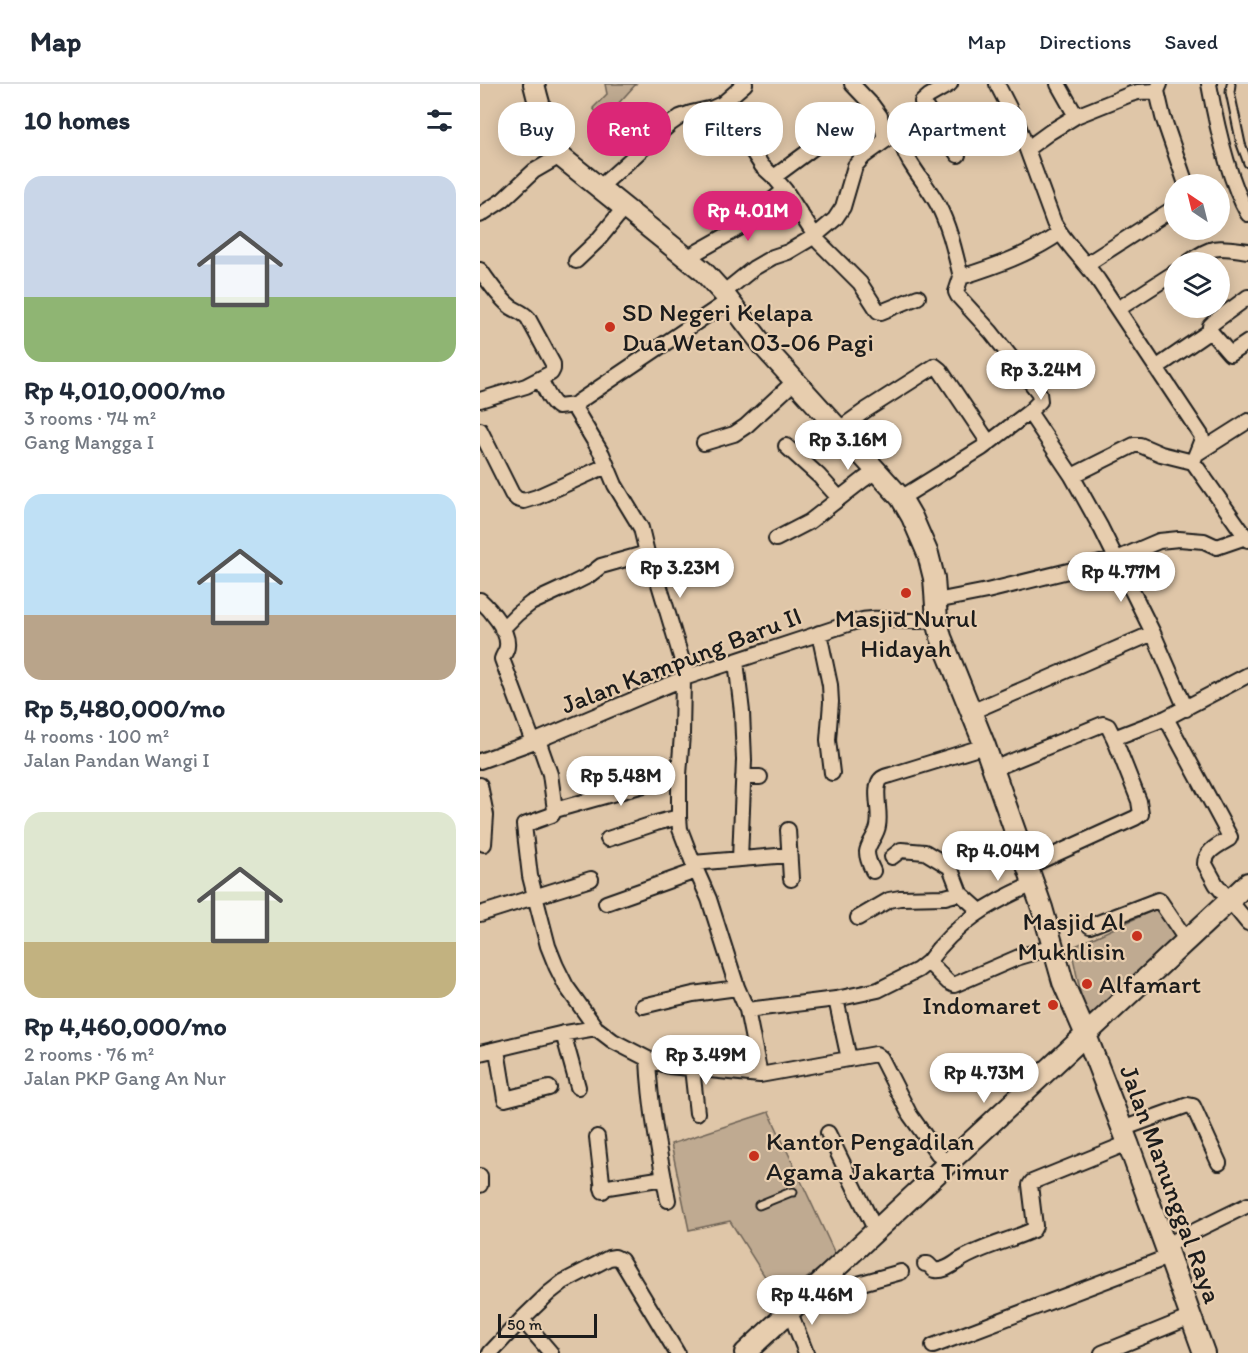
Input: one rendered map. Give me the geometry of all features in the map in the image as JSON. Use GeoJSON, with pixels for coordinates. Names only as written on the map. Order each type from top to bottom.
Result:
{"type":"FeatureCollection","features":[{"type":"Feature","properties":{"kind":"street"},"geometry":{"type":"LineString","coordinates":[[534,84],[539,102]]}},
{"type":"Feature","properties":{"kind":"street"},"geometry":{"type":"LineString","coordinates":[[725,102],[745,84]]}},
{"type":"Feature","properties":{"kind":"street"},"geometry":{"type":"LineString","coordinates":[[852,84],[880,116],[885,140]]}},
{"type":"Feature","properties":{"kind":"street"},"geometry":{"type":"LineString","coordinates":[[922,102],[950,84]]}},
{"type":"Feature","properties":{"kind":"street"},"geometry":{"type":"LineString","coordinates":[[997,84],[1028,148],[1047,205],[1060,232],[1087,264],[1201,435],[1202,439],[1195,458]]}},
{"type":"Feature","properties":{"kind":"street"},"geometry":{"type":"LineString","coordinates":[[1058,84],[1076,116]]}},
{"type":"Feature","properties":{"kind":"street"},"geometry":{"type":"LineString","coordinates":[[1209,84],[1226,158],[1248,213]]}},
{"type":"Feature","properties":{"kind":"street"},"geometry":{"type":"LineString","coordinates":[[1028,148],[1076,116],[1131,94],[1159,88],[1163,117],[1183,174]]}},
{"type":"Feature","properties":{"kind":"street"},"geometry":{"type":"LineString","coordinates":[[599,188],[683,116]]}},
{"type":"Feature","properties":{"kind":"street"},"geometry":{"type":"LineString","coordinates":[[576,407],[578,402],[725,297],[754,268],[773,256],[788,252],[814,236],[835,219],[843,207],[855,166],[864,156],[897,132],[902,148],[940,208],[951,237],[961,277],[956,292],[958,296],[991,332],[1039,393],[1040,401],[982,448],[901,498]]}},
{"type":"Feature","properties":{"kind":"street"},"geometry":{"type":"LineString","coordinates":[[480,215],[503,200],[534,171],[560,156]]}},
{"type":"Feature","properties":{"kind":"street","name":"Jalan Manunggal Raya"},"geometry":{"type":"LineString","coordinates":[[560,156],[703,271],[766,349],[901,498],[915,524],[928,554],[934,578],[940,637],[985,746],[1042,908],[1063,982],[1125,1136],[1204,1353]]}},
{"type":"Feature","properties":{"kind":"street"},"geometry":{"type":"LineString","coordinates":[[755,156],[785,190],[814,236],[860,283],[878,311],[881,312],[918,297]]}},
{"type":"Feature","properties":{"kind":"street"},"geometry":{"type":"LineString","coordinates":[[774,177],[802,156]]}},
{"type":"Feature","properties":{"kind":"street"},"geometry":{"type":"LineString","coordinates":[[688,257],[743,226],[785,190]]}},
{"type":"Feature","properties":{"kind":"street"},"geometry":{"type":"LineString","coordinates":[[576,261],[598,240],[625,207]]}},
{"type":"Feature","properties":{"kind":"street"},"geometry":{"type":"LineString","coordinates":[[1087,264],[1164,214]]}},
{"type":"Feature","properties":{"kind":"street"},"geometry":{"type":"LineString","coordinates":[[961,277],[990,268],[1031,250],[1060,232]]}},
{"type":"Feature","properties":{"kind":"street"},"geometry":{"type":"LineString","coordinates":[[1206,252],[1217,247],[1248,251]]}},
{"type":"Feature","properties":{"kind":"street"},"geometry":{"type":"LineString","coordinates":[[480,270],[498,294],[512,308],[528,318],[554,369],[526,386],[480,400]]}},
{"type":"Feature","properties":{"kind":"street"},"geometry":{"type":"LineString","coordinates":[[1118,309],[1164,279]]}},
{"type":"Feature","properties":{"kind":"street"},"geometry":{"type":"LineString","coordinates":[[1248,297],[1210,326],[1210,331],[1230,354],[1248,342]]}},
{"type":"Feature","properties":{"kind":"street"},"geometry":{"type":"LineString","coordinates":[[1156,368],[1210,331]]}},
{"type":"Feature","properties":{"kind":"street"},"geometry":{"type":"LineString","coordinates":[[838,430],[935,366],[989,442]]}},
{"type":"Feature","properties":{"kind":"street"},"geometry":{"type":"LineString","coordinates":[[545,376],[555,406],[576,407]]}},
{"type":"Feature","properties":{"kind":"street"},"geometry":{"type":"LineString","coordinates":[[704,443],[734,434],[746,426],[795,381]]}},
{"type":"Feature","properties":{"kind":"street"},"geometry":{"type":"LineString","coordinates":[[576,407],[602,454],[615,485],[642,528],[647,553],[656,574],[685,678],[679,775],[679,817],[684,842],[709,899],[737,988],[747,1010],[760,1075]]}},
{"type":"Feature","properties":{"kind":"street"},"geometry":{"type":"LineString","coordinates":[[1029,412],[1072,476],[1101,528],[1153,633],[1186,709]]}},
{"type":"Feature","properties":{"kind":"street"},"geometry":{"type":"LineString","coordinates":[[1072,476],[1134,445],[1140,445],[1161,454],[1195,458],[1248,421]]}},
{"type":"Feature","properties":{"kind":"street"},"geometry":{"type":"LineString","coordinates":[[480,430],[512,494],[524,501],[606,466]]}},
{"type":"Feature","properties":{"kind":"street"},"geometry":{"type":"LineString","coordinates":[[786,446],[839,498]]}},
{"type":"Feature","properties":{"kind":"street"},"geometry":{"type":"LineString","coordinates":[[1195,458],[1247,538]]}},
{"type":"Feature","properties":{"kind":"street"},"geometry":{"type":"LineString","coordinates":[[776,539],[809,522],[876,471]]}},
{"type":"Feature","properties":{"kind":"street","name":"Jalan Kampung Baru II"},"geometry":{"type":"LineString","coordinates":[[480,760],[536,741],[685,678],[866,619],[907,621],[987,591],[1117,560],[1159,541],[1179,539],[1204,541],[1217,547],[1247,538]]}},
{"type":"Feature","properties":{"kind":"street"},"geometry":{"type":"LineString","coordinates":[[502,629],[531,603],[570,585],[601,566],[647,553]]}},
{"type":"Feature","properties":{"kind":"street"},"geometry":{"type":"LineString","coordinates":[[480,600],[491,610],[502,629],[507,644],[502,660],[550,774],[555,810],[552,815],[524,825],[531,876],[548,946],[566,986],[596,1028],[614,1041],[648,1059],[669,1066],[760,1075],[873,1053],[879,1055],[910,1115],[946,1165]]}},
{"type":"Feature","properties":{"kind":"street"},"geometry":{"type":"LineString","coordinates":[[819,633],[830,685],[828,740],[832,773]]}},
{"type":"Feature","properties":{"kind":"street"},"geometry":{"type":"LineString","coordinates":[[971,712],[1153,633]]}},
{"type":"Feature","properties":{"kind":"street"},"geometry":{"type":"LineString","coordinates":[[736,661],[742,712],[744,760],[740,859]]}},
{"type":"Feature","properties":{"kind":"street"},"geometry":{"type":"LineString","coordinates":[[1114,738],[1186,709],[1248,675]]}},
{"type":"Feature","properties":{"kind":"street"},"geometry":{"type":"LineString","coordinates":[[1166,718],[1230,837],[1214,848],[1204,861],[1216,884],[1248,923]]}},
{"type":"Feature","properties":{"kind":"street"},"geometry":{"type":"LineString","coordinates":[[747,1010],[836,999],[878,990],[918,970],[928,962],[945,940],[980,911],[1002,898],[1030,876],[1141,814],[1139,801],[1114,738],[1108,726],[1103,724],[993,769]]}},
{"type":"Feature","properties":{"kind":"street"},"geometry":{"type":"LineString","coordinates":[[873,871],[867,855],[878,828],[880,781],[884,777],[985,746]]}},
{"type":"Feature","properties":{"kind":"street"},"geometry":{"type":"LineString","coordinates":[[555,810],[679,775]]}},
{"type":"Feature","properties":{"kind":"street"},"geometry":{"type":"LineString","coordinates":[[743,777],[760,777]]}},
{"type":"Feature","properties":{"kind":"street"},"geometry":{"type":"LineString","coordinates":[[480,784],[486,815],[483,844]]}},
{"type":"Feature","properties":{"kind":"street"},"geometry":{"type":"LineString","coordinates":[[608,839],[656,822],[679,817]]}},
{"type":"Feature","properties":{"kind":"street"},"geometry":{"type":"LineString","coordinates":[[788,830],[791,879]]}},
{"type":"Feature","properties":{"kind":"street"},"geometry":{"type":"LineString","coordinates":[[892,857],[902,850],[925,852],[950,867],[960,893],[980,911]]}},
{"type":"Feature","properties":{"kind":"street"},"geometry":{"type":"LineString","coordinates":[[606,903],[694,867],[740,859],[789,855]]}},
{"type":"Feature","properties":{"kind":"street"},"geometry":{"type":"LineString","coordinates":[[480,914],[591,879]]}},
{"type":"Feature","properties":{"kind":"street"},"geometry":{"type":"LineString","coordinates":[[745,1353],[1248,883]]}},
{"type":"Feature","properties":{"kind":"street"},"geometry":{"type":"LineString","coordinates":[[858,918],[889,900],[945,897],[960,893]]}},
{"type":"Feature","properties":{"kind":"street"},"geometry":{"type":"LineString","coordinates":[[1090,926],[1158,900],[1187,940]]}},
{"type":"Feature","properties":{"kind":"street"},"geometry":{"type":"LineString","coordinates":[[928,962],[954,985],[1019,957],[1053,947]]}},
{"type":"Feature","properties":{"kind":"street"},"geometry":{"type":"LineString","coordinates":[[643,1006],[693,994],[737,988]]}},
{"type":"Feature","properties":{"kind":"street"},"geometry":{"type":"LineString","coordinates":[[836,999],[849,1059]]}},
{"type":"Feature","properties":{"kind":"street"},"geometry":{"type":"LineString","coordinates":[[480,1053],[596,1028]]}},
{"type":"Feature","properties":{"kind":"street"},"geometry":{"type":"LineString","coordinates":[[563,1034],[578,1087]]}},
{"type":"Feature","properties":{"kind":"street"},"geometry":{"type":"LineString","coordinates":[[496,1050],[504,1099],[549,1088]]}},
{"type":"Feature","properties":{"kind":"street"},"geometry":{"type":"LineString","coordinates":[[648,1059],[649,1088],[668,1200]]}},
{"type":"Feature","properties":{"kind":"street"},"geometry":{"type":"LineString","coordinates":[[692,1068],[697,1113]]}},
{"type":"Feature","properties":{"kind":"street"},"geometry":{"type":"LineString","coordinates":[[925,1263],[934,1270],[942,1270],[982,1249],[1033,1230],[1035,1226],[1030,1185],[1188,1105],[1192,1106],[1219,1163]]}},
{"type":"Feature","properties":{"kind":"street"},"geometry":{"type":"LineString","coordinates":[[828,1133],[876,1231]]}},
{"type":"Feature","properties":{"kind":"street"},"geometry":{"type":"LineString","coordinates":[[597,1137],[603,1190],[664,1178]]}},
{"type":"Feature","properties":{"kind":"street"},"geometry":{"type":"LineString","coordinates":[[480,1176],[480,1185]]}},
{"type":"Feature","properties":{"kind":"street"},"geometry":{"type":"LineString","coordinates":[[933,1346],[1166,1251],[1248,1205]]}},
{"type":"Feature","properties":{"kind":"street"},"geometry":{"type":"LineString","coordinates":[[490,1353],[522,1319],[563,1282],[615,1257],[621,1260],[676,1353]]}},
{"type":"Feature","properties":{"kind":"street"},"geometry":{"type":"LineString","coordinates":[[806,1296],[901,1272]]}},
{"type":"Feature","properties":{"kind":"street"},"geometry":{"type":"LineString","coordinates":[[790,1312],[806,1353]]}},
{"type":"Feature","properties":{"kind":"street"},"geometry":{"type":"LineString","coordinates":[[1102,1353],[1191,1317]]}},
{"type":"Feature","properties":{"kind":"street"},"geometry":{"type":"LineString","coordinates":[[522,1319],[551,1353]]}},
{"type":"Feature","properties":{"kind":"lane"},"geometry":{"type":"LineString","coordinates":[[1231,84],[1230,92],[1241,144],[1248,163]]}},
{"type":"Feature","properties":{"kind":"lane"},"geometry":{"type":"LineString","coordinates":[[759,1205],[793,1192]]}},
{"type":"Feature","properties":{"kind":"shaded area"},"geometry":{"type":"Polygon","coordinates":[[[605,84],[636,84],[620,102],[599,102],[607,94],[605,84]]]}},
{"type":"Feature","properties":{"kind":"shaded area"},"geometry":{"type":"Polygon","coordinates":[[[1156,909],[1178,940],[1086,1019],[1071,948],[1156,909]]]}},
{"type":"Feature","properties":{"kind":"shaded area"},"geometry":{"type":"Polygon","coordinates":[[[769,1112],[836,1256],[779,1299],[730,1221],[689,1230],[671,1144],[769,1112]]]}},
{"type":"Feature","properties":{"kind":"place","name":"SD Negeri Kelapa Dua Wetan 03-06 Pagi"},"geometry":{"type":"Point","coordinates":[610,327]}},
{"type":"Feature","properties":{"kind":"place","name":"Masjid Nurul Hidayah"},"geometry":{"type":"Point","coordinates":[906,593]}},
{"type":"Feature","properties":{"kind":"place","name":"Masjid Al Mukhlisin"},"geometry":{"type":"Point","coordinates":[1137,936]}},
{"type":"Feature","properties":{"kind":"place","name":"Alfamart"},"geometry":{"type":"Point","coordinates":[1087,984]}},
{"type":"Feature","properties":{"kind":"place","name":"Indomaret"},"geometry":{"type":"Point","coordinates":[1053,1005]}},
{"type":"Feature","properties":{"kind":"place","name":"Kantor Pengadilan Agama Jakarta Timur"},"geometry":{"type":"Point","coordinates":[754,1156]}}]}
